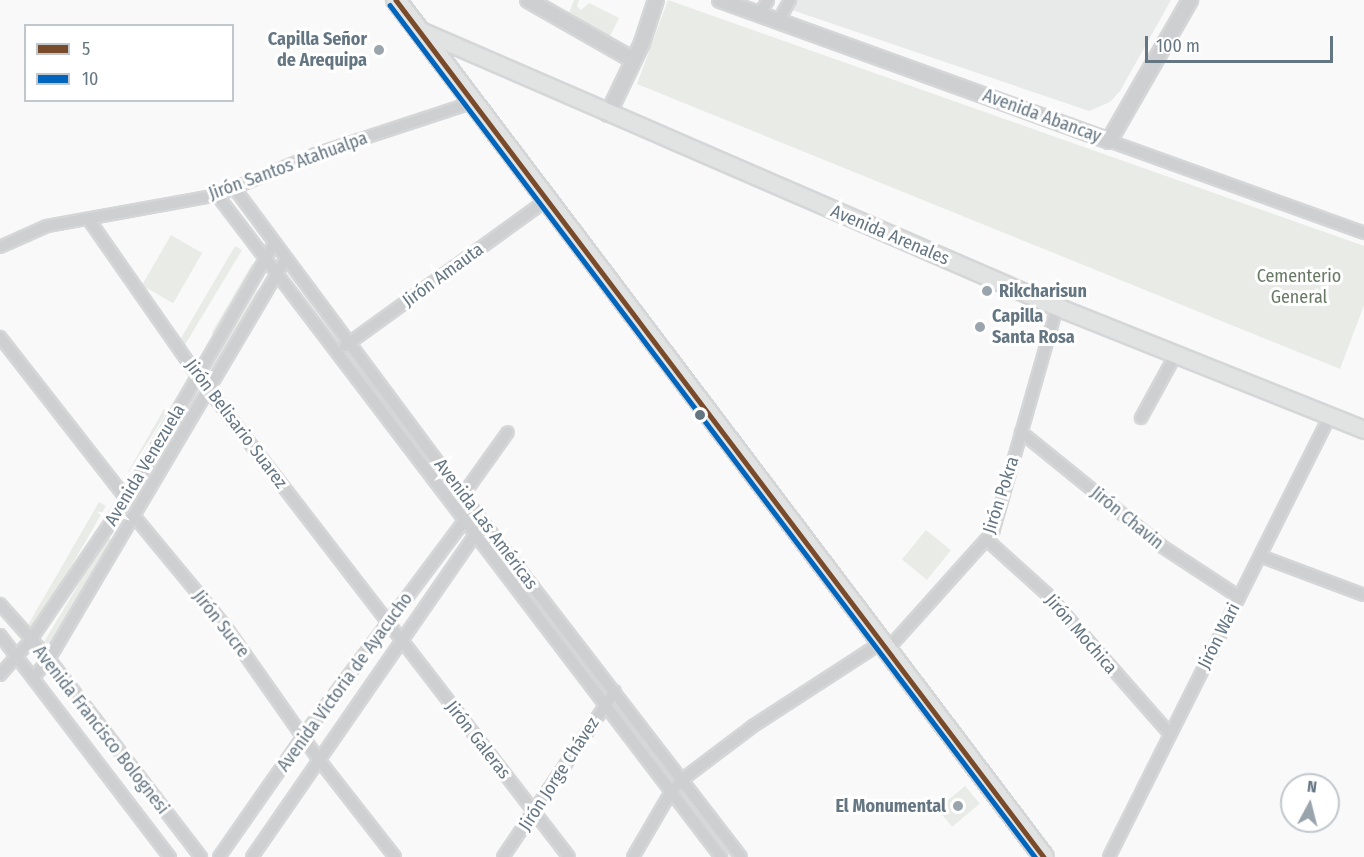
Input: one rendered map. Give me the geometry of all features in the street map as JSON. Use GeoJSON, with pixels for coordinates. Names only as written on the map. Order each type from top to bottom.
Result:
{"type":"FeatureCollection","features":[{"type":"Feature","properties":{"kind":"highway"},"geometry":{"type":"LineString","coordinates":[[396,0],[421,31],[471,103],[548,199],[1044,857]]}},
{"type":"Feature","properties":{"kind":"main road","name":"Avenida Arenales"},"geometry":{"type":"LineString","coordinates":[[421,31],[544,81],[608,114],[1057,307],[1364,430]]}},
{"type":"Feature","properties":{"kind":"street"},"geometry":{"type":"LineString","coordinates":[[528,0],[633,60]]}},
{"type":"Feature","properties":{"kind":"street"},"geometry":{"type":"LineString","coordinates":[[608,114],[633,60],[656,0]]}},
{"type":"Feature","properties":{"kind":"street","name":"Avenida Abancay"},"geometry":{"type":"LineString","coordinates":[[720,0],[1364,233]]}},
{"type":"Feature","properties":{"kind":"street"},"geometry":{"type":"LineString","coordinates":[[760,13],[768,0]]}},
{"type":"Feature","properties":{"kind":"street"},"geometry":{"type":"LineString","coordinates":[[779,20],[790,0]]}},
{"type":"Feature","properties":{"kind":"street"},"geometry":{"type":"LineString","coordinates":[[1109,141],[1190,0]]}},
{"type":"Feature","properties":{"kind":"street","name":"Jirón Santos Atahualpa"},"geometry":{"type":"LineString","coordinates":[[0,247],[47,226],[217,195],[316,154],[471,103]]}},
{"type":"Feature","properties":{"kind":"street","name":"Avenida Las Américas"},"geometry":{"type":"LineString","coordinates":[[235,189],[484,524],[741,857]]}},
{"type":"Feature","properties":{"kind":"street","name":"Avenida Las Américas"},"geometry":{"type":"LineString","coordinates":[[217,195],[721,857]]}},
{"type":"Feature","properties":{"kind":"street","name":"Jirón Amauta"},"geometry":{"type":"LineString","coordinates":[[337,351],[548,199]]}},
{"type":"Feature","properties":{"kind":"street","name":"Jirón Belisario Suarez"},"geometry":{"type":"LineString","coordinates":[[89,220],[198,376],[386,625]]}},
{"type":"Feature","properties":{"kind":"street","name":"Avenida Venezuela"},"geometry":{"type":"LineString","coordinates":[[0,675],[30,641],[126,500],[274,244]]}},
{"type":"Feature","properties":{"kind":"street","name":"Avenida Venezuela"},"geometry":{"type":"LineString","coordinates":[[33,678],[49,659],[286,259]]}},
{"type":"Feature","properties":{"kind":"street","name":"Jirón Pokra"},"geometry":{"type":"LineString","coordinates":[[633,857],[671,792],[683,779],[753,726],[884,646],[987,540],[993,532],[1057,307]]}},
{"type":"Feature","properties":{"kind":"street","name":"Jirón Sucre"},"geometry":{"type":"LineString","coordinates":[[0,337],[225,626],[304,735],[320,761],[395,857]]}},
{"type":"Feature","properties":{"kind":"street"},"geometry":{"type":"LineString","coordinates":[[1141,418],[1176,354]]}},
{"type":"Feature","properties":{"kind":"street","name":"Jirón Wari"},"geometry":{"type":"LineString","coordinates":[[1109,857],[1330,416]]}},
{"type":"Feature","properties":{"kind":"street"},"geometry":{"type":"LineString","coordinates":[[463,495],[508,432]]}},
{"type":"Feature","properties":{"kind":"street","name":"Jirón Chavin"},"geometry":{"type":"LineString","coordinates":[[1021,432],[1163,548],[1239,597]]}},
{"type":"Feature","properties":{"kind":"street","name":"Avenida Victoria de Ayacucho"},"geometry":{"type":"LineString","coordinates":[[219,857],[304,735],[473,509]]}},
{"type":"Feature","properties":{"kind":"street","name":"Avenida Victoria de Ayacucho"},"geometry":{"type":"LineString","coordinates":[[252,857],[403,644],[475,533],[484,524]]}},
{"type":"Feature","properties":{"kind":"street","name":"Jirón Mochica"},"geometry":{"type":"LineString","coordinates":[[987,540],[1047,594],[1170,734]]}},
{"type":"Feature","properties":{"kind":"street"},"geometry":{"type":"LineString","coordinates":[[1260,556],[1364,595]]}},
{"type":"Feature","properties":{"kind":"street","name":"Avenida Francisco Bolognesi"},"geometry":{"type":"LineString","coordinates":[[0,604],[30,641],[49,659],[201,857]]}},
{"type":"Feature","properties":{"kind":"street","name":"Jirón Galeras"},"geometry":{"type":"LineString","coordinates":[[386,625],[569,857]]}},
{"type":"Feature","properties":{"kind":"street","name":"Avenida Francisco Bolognesi"},"geometry":{"type":"LineString","coordinates":[[0,634],[170,857]]}},
{"type":"Feature","properties":{"kind":"street","name":"Jirón Jorge Chávez"},"geometry":{"type":"LineString","coordinates":[[503,857],[536,813],[604,704],[615,691]]}},
{"type":"Feature","properties":{"kind":"shaded area"},"geometry":{"type":"Polygon","coordinates":[[[794,0],[1171,0],[1120,91],[1110,102],[1089,111],[789,9],[794,0]]]}},
{"type":"Feature","properties":{"kind":"green space"},"geometry":{"type":"Polygon","coordinates":[[[574,0],[579,0],[577,6],[581,10],[589,3],[619,18],[607,42],[567,18],[574,0]]]}},
{"type":"Feature","properties":{"kind":"green space","name":"Cementerio General"},"geometry":{"type":"Polygon","coordinates":[[[668,0],[1364,246],[1364,305],[1340,369],[637,84],[668,0]]]}},
{"type":"Feature","properties":{"kind":"green space"},"geometry":{"type":"Polygon","coordinates":[[[171,235],[202,253],[173,303],[142,285],[171,235]]]}},
{"type":"Feature","properties":{"kind":"green space"},"geometry":{"type":"Polygon","coordinates":[[[235,246],[242,250],[183,348],[177,345],[235,246]]]}},
{"type":"Feature","properties":{"kind":"green space"},"geometry":{"type":"Polygon","coordinates":[[[252,264],[255,266],[213,334],[212,332],[252,264]]]}},
{"type":"Feature","properties":{"kind":"green space"},"geometry":{"type":"Polygon","coordinates":[[[257,290],[262,293],[209,382],[203,379],[257,290]]]}},
{"type":"Feature","properties":{"kind":"green space"},"geometry":{"type":"Polygon","coordinates":[[[364,374],[425,451],[424,453],[360,377],[364,374]]]}},
{"type":"Feature","properties":{"kind":"green space"},"geometry":{"type":"Polygon","coordinates":[[[196,392],[200,395],[139,499],[136,493],[196,392]]]}},
{"type":"Feature","properties":{"kind":"green space"},"geometry":{"type":"Polygon","coordinates":[[[164,409],[167,412],[128,473],[128,472],[164,409]]]}},
{"type":"Feature","properties":{"kind":"green space"},"geometry":{"type":"Polygon","coordinates":[[[99,502],[106,506],[35,629],[28,625],[99,502]]]}},
{"type":"Feature","properties":{"kind":"green space"},"geometry":{"type":"Polygon","coordinates":[[[926,530],[951,550],[927,580],[902,560],[926,530]]]}},
{"type":"Feature","properties":{"kind":"green space"},"geometry":{"type":"Polygon","coordinates":[[[107,537],[112,540],[45,652],[40,648],[107,537]]]}},
{"type":"Feature","properties":{"kind":"green space"},"geometry":{"type":"Polygon","coordinates":[[[624,712],[670,773],[669,775],[620,715],[624,712]]]}},
{"type":"Feature","properties":{"kind":"green space","name":"El Monumental"},"geometry":{"type":"Polygon","coordinates":[[[965,786],[980,804],[952,827],[937,809],[965,786]]]}},
{"type":"Feature","properties":{"kind":"green space"},"geometry":{"type":"Polygon","coordinates":[[[694,805],[734,857],[728,857],[691,808],[694,805]]]}},
{"type":"Feature","properties":{"kind":"transit line","name":"5"},"geometry":{"type":"LineString","coordinates":[[396,0],[1044,857]]}},
{"type":"Feature","properties":{"kind":"transit line","name":"10"},"geometry":{"type":"LineString","coordinates":[[390,5],[1035,857]]}},
{"type":"Feature","properties":{"kind":"place","name":"Capilla Señor de Arequipa"},"geometry":{"type":"Point","coordinates":[379,50]}},
{"type":"Feature","properties":{"kind":"place","name":"Rikcharisun"},"geometry":{"type":"Point","coordinates":[987,291]}},
{"type":"Feature","properties":{"kind":"place","name":"Capilla Santa Rosa"},"geometry":{"type":"Point","coordinates":[980,327]}},
{"type":"Feature","properties":{"kind":"place","name":"El Monumental"},"geometry":{"type":"Point","coordinates":[958,806]}}]}
